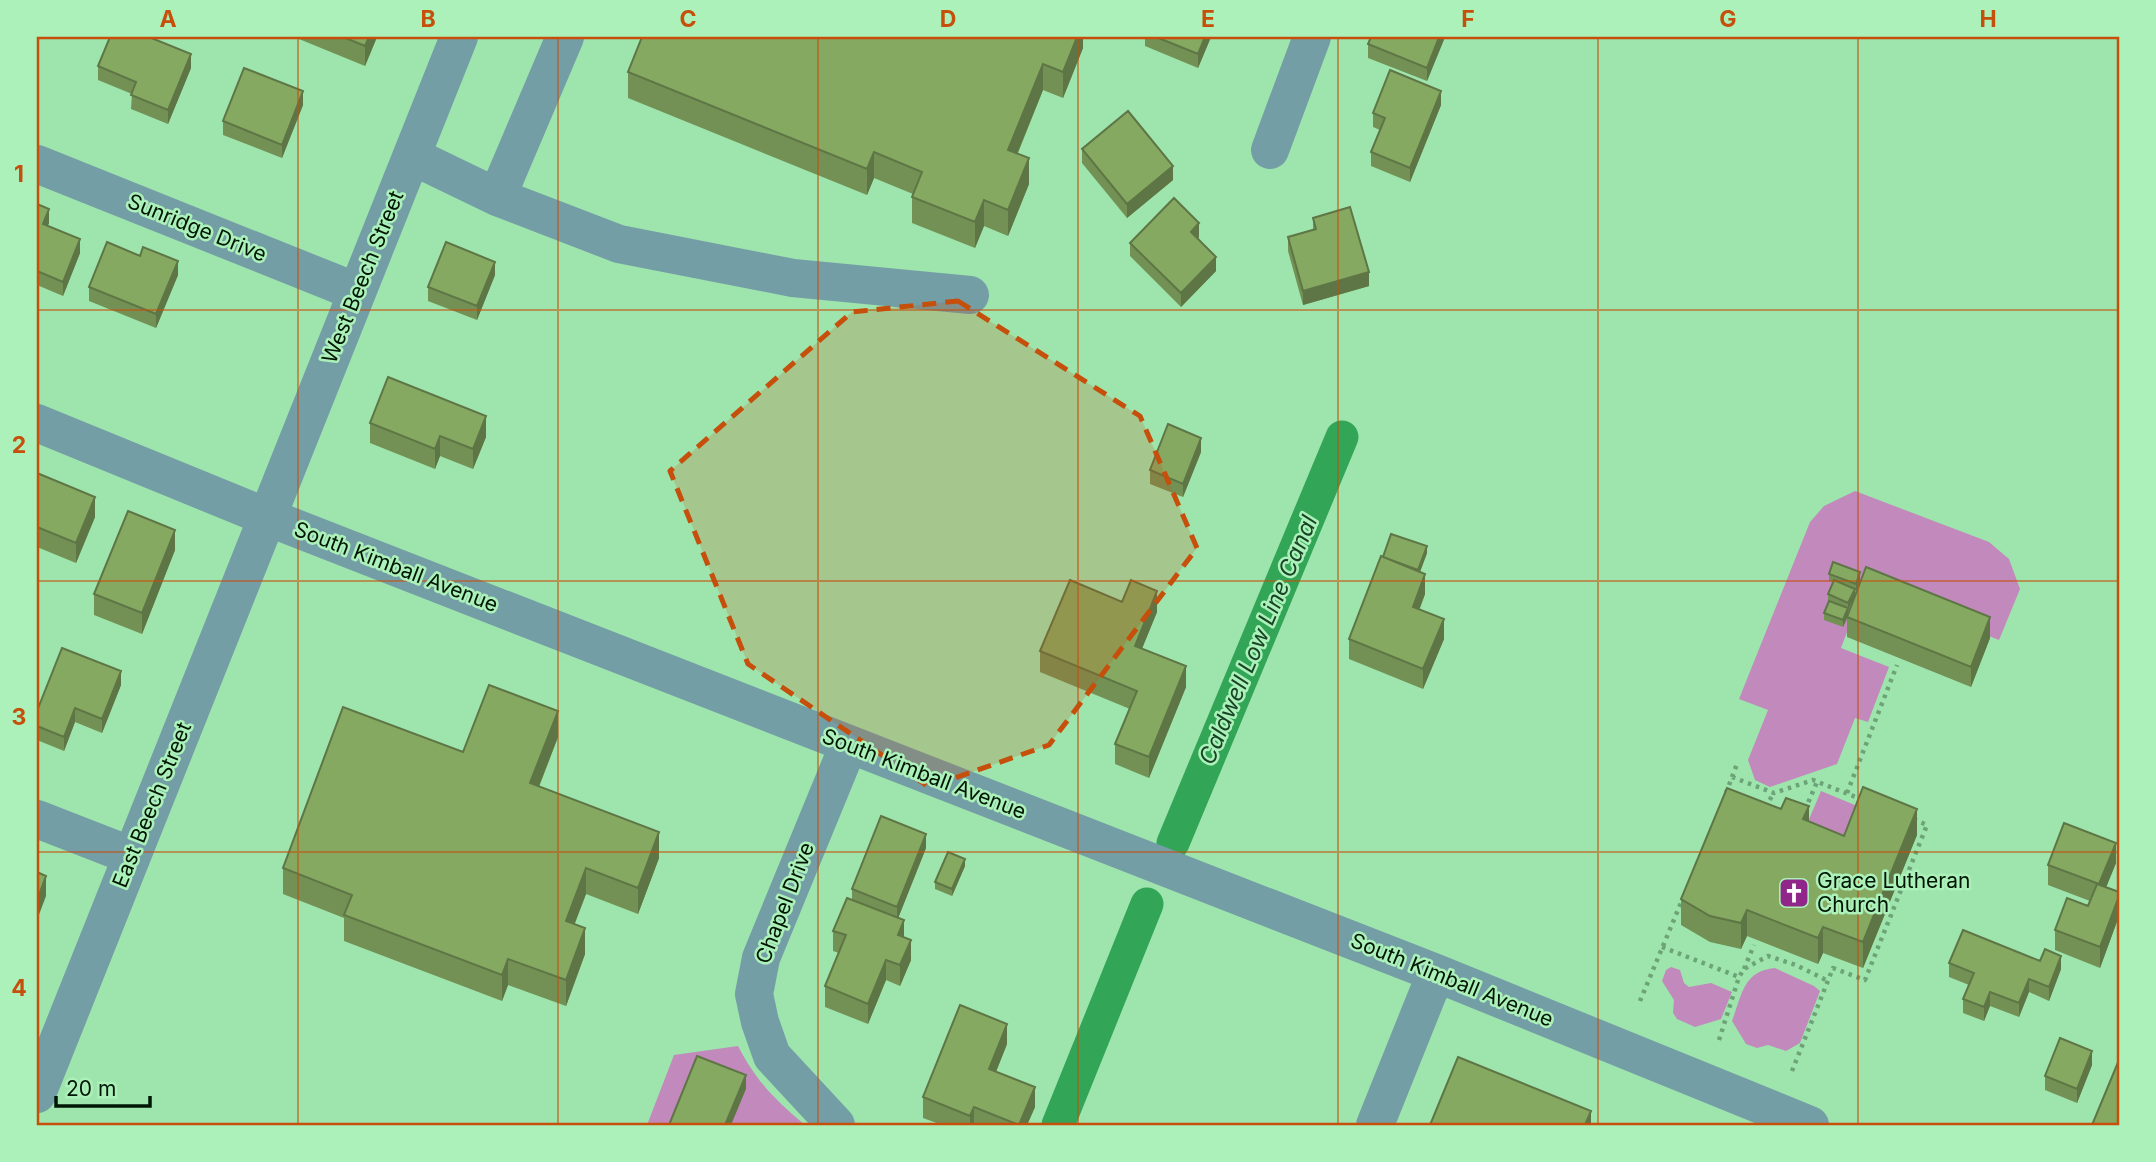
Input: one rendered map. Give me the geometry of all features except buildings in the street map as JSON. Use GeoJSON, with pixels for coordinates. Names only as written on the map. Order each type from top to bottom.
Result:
{"type":"FeatureCollection","features":[{"type":"Feature","properties":{"kind":"street","name":"West Beech Street"},"geometry":{"type":"LineString","coordinates":[[267,517],[459,37]]}},
{"type":"Feature","properties":{"kind":"street"},"geometry":{"type":"LineString","coordinates":[[497,197],[565,37]]}},
{"type":"Feature","properties":{"kind":"street"},"geometry":{"type":"LineString","coordinates":[[1270,150],[1312,37]]}},
{"type":"Feature","properties":{"kind":"street"},"geometry":{"type":"LineString","coordinates":[[412,156],[497,197],[619,244],[793,278],[970,295]]}},
{"type":"Feature","properties":{"kind":"street","name":"Sunridge Drive"},"geometry":{"type":"LineString","coordinates":[[37,164],[357,292]]}},
{"type":"Feature","properties":{"kind":"street","name":"South Kimball Avenue"},"geometry":{"type":"LineString","coordinates":[[37,423],[267,517],[1436,973],[1810,1125]]}},
{"type":"Feature","properties":{"kind":"street","name":"East Beech Street"},"geometry":{"type":"LineString","coordinates":[[37,1094],[267,517]]}},
{"type":"Feature","properties":{"kind":"street","name":"Chapel Drive"},"geometry":{"type":"LineString","coordinates":[[836,1125],[772,1056],[754,994],[761,958],[849,744]]}},
{"type":"Feature","properties":{"kind":"street"},"geometry":{"type":"LineString","coordinates":[[37,819],[132,856]]}},
{"type":"Feature","properties":{"kind":"street"},"geometry":{"type":"LineString","coordinates":[[1376,1125],[1436,973]]}},
{"type":"Feature","properties":{"kind":"path"},"geometry":{"type":"LineString","coordinates":[[1847,793],[1897,665]]}},
{"type":"Feature","properties":{"kind":"path"},"geometry":{"type":"LineString","coordinates":[[1722,802],[1737,764]]}},
{"type":"Feature","properties":{"kind":"path"},"geometry":{"type":"LineString","coordinates":[[1732,777],[1774,793],[1813,780],[1870,802]]}},
{"type":"Feature","properties":{"kind":"path"},"geometry":{"type":"LineString","coordinates":[[1802,817],[1817,782]]}},
{"type":"Feature","properties":{"kind":"path"},"geometry":{"type":"LineString","coordinates":[[1762,812],[1774,793]]}},
{"type":"Feature","properties":{"kind":"path"},"geometry":{"type":"LineString","coordinates":[[1792,1070],[1833,968],[1864,980],[1927,825],[1905,816]]}},
{"type":"Feature","properties":{"kind":"path"},"geometry":{"type":"LineString","coordinates":[[1640,1001],[1687,887]]}},
{"type":"Feature","properties":{"kind":"path"},"geometry":{"type":"LineString","coordinates":[[1719,1040],[1739,977],[1754,945]]}},
{"type":"Feature","properties":{"kind":"path"},"geometry":{"type":"LineString","coordinates":[[1662,947],[1739,977]]}},
{"type":"Feature","properties":{"kind":"path"},"geometry":{"type":"LineString","coordinates":[[1744,969],[1768,956],[1796,965],[1828,981]]}},
{"type":"Feature","properties":{"kind":"highlighted area"},"geometry":{"type":"Polygon","coordinates":[[[958,301],[1140,416],[1197,548],[1049,745],[929,787],[748,664],[670,471],[852,312],[958,301]]]}},
{"type":"Feature","properties":{"kind":"shaded area"},"geometry":{"type":"Polygon","coordinates":[[[1855,491],[1989,542],[2009,559],[2020,589],[1999,640],[1864,587],[1841,648],[1889,667],[1868,722],[1855,718],[1837,764],[1770,787],[1755,780],[1748,760],[1768,710],[1739,699],[1810,522],[1824,506],[1855,491]]]}},
{"type":"Feature","properties":{"kind":"shaded area"},"geometry":{"type":"Polygon","coordinates":[[[1821,791],[1862,808],[1847,846],[1807,824],[1821,791]]]}},
{"type":"Feature","properties":{"kind":"shaded area"},"geometry":{"type":"Polygon","coordinates":[[[1671,967],[1680,970],[1684,983],[1689,987],[1711,983],[1732,992],[1721,1019],[1695,1027],[1677,1019],[1673,1013],[1674,1000],[1662,981],[1666,970],[1671,967]]]}},
{"type":"Feature","properties":{"kind":"shaded area"},"geometry":{"type":"Polygon","coordinates":[[[1775,968],[1820,991],[1800,1043],[1786,1051],[1768,1045],[1757,1048],[1746,1044],[1732,1021],[1750,979],[1764,970],[1775,968]]]}},
{"type":"Feature","properties":{"kind":"shaded area"},"geometry":{"type":"Polygon","coordinates":[[[738,1046],[767,1089],[805,1125],[647,1125],[674,1055],[738,1046]]]}},
{"type":"Feature","properties":{"kind":"waterway","name":"Caldwell Low Line Canal"},"geometry":{"type":"LineString","coordinates":[[1173,843],[1342,437]]}},
{"type":"Feature","properties":{"kind":"waterway","name":"Caldwell Low Line Canal"},"geometry":{"type":"LineString","coordinates":[[1058,1125],[1147,904]]}},
{"type":"Feature","properties":{"kind":"place","name":"Grace Lutheran Church"},"geometry":{"type":"Point","coordinates":[1794,893]}}]}
